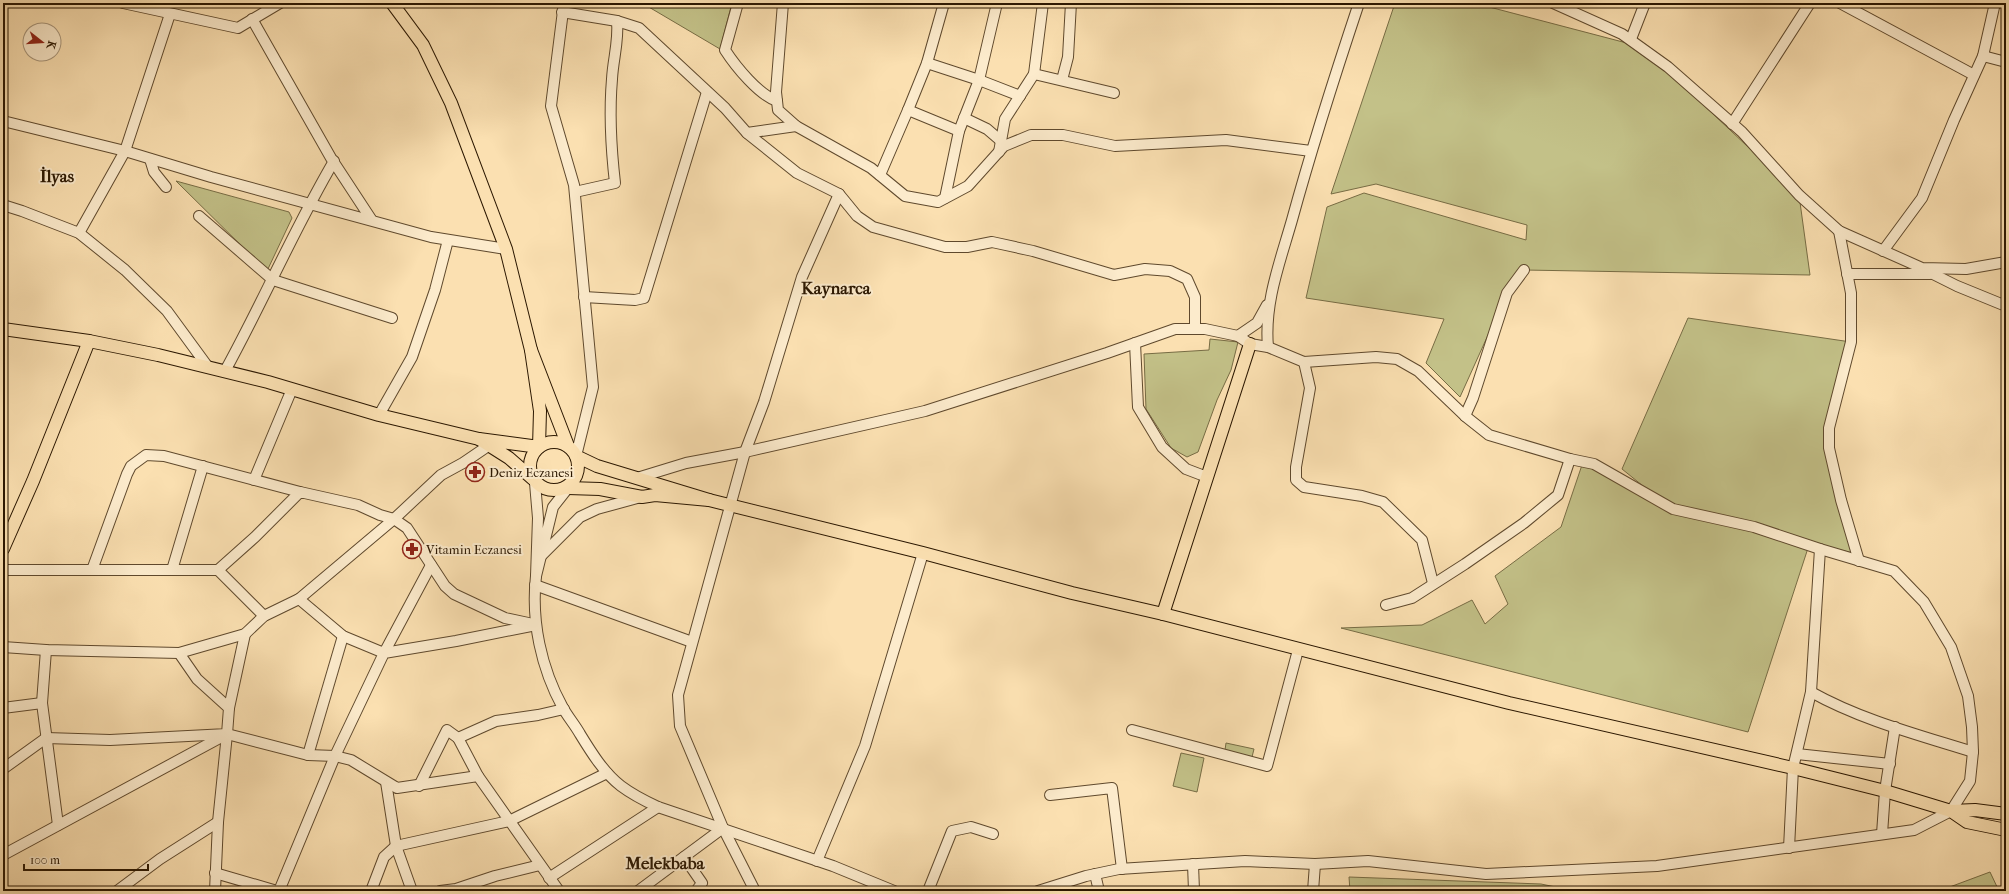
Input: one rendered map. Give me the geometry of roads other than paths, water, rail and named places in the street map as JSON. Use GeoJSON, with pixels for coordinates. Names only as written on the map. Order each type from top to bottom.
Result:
{"type":"FeatureCollection","features":[{"type":"Feature","properties":{"kind":"main road"},"geometry":{"type":"LineString","coordinates":[[392,3],[423,45],[448,97],[506,249],[532,350],[568,446],[576,456],[597,466],[731,506],[923,553],[1072,593],[1163,614],[1298,650],[1509,703],[1793,768],[1885,791],[1951,811],[1967,822],[2006,830]]}},
{"type":"Feature","properties":{"kind":"main road"},"geometry":{"type":"LineString","coordinates":[[3,321],[73,331],[89,340]]}},
{"type":"Feature","properties":{"kind":"main road"},"geometry":{"type":"LineString","coordinates":[[3,329],[89,340],[225,371],[484,443],[539,447],[554,442],[568,446]]}},
{"type":"Feature","properties":{"kind":"main road"},"geometry":{"type":"LineString","coordinates":[[3,549],[33,481],[89,340]]}},
{"type":"Feature","properties":{"kind":"main road"},"geometry":{"type":"LineString","coordinates":[[1163,614],[1250,344]]}},
{"type":"Feature","properties":{"kind":"main road"},"geometry":{"type":"LineString","coordinates":[[532,350],[540,411],[539,447],[531,458],[529,465],[534,481]]}},
{"type":"Feature","properties":{"kind":"main road"},"geometry":{"type":"LineString","coordinates":[[484,443],[509,458],[534,481],[547,490],[554,491],[568,488],[600,489],[642,497],[655,496],[709,500]]}},
{"type":"Feature","properties":{"kind":"main road"},"geometry":{"type":"LineString","coordinates":[[568,488],[576,476],[578,469],[576,456]]}},
{"type":"Feature","properties":{"kind":"main road"},"geometry":{"type":"LineString","coordinates":[[1951,811],[1975,810],[2006,814]]}},
{"type":"Feature","properties":{"kind":"street"},"geometry":{"type":"LineString","coordinates":[[123,3],[238,28],[280,3]]}},
{"type":"Feature","properties":{"kind":"street"},"geometry":{"type":"LineString","coordinates":[[738,3],[725,50],[731,59],[767,98],[777,101]]}},
{"type":"Feature","properties":{"kind":"street"},"geometry":{"type":"LineString","coordinates":[[782,3],[777,101],[778,110],[796,126],[871,168],[905,196],[938,202],[968,186],[1004,146],[1031,135],[1064,135],[1115,146],[1226,140],[1311,151]]}},
{"type":"Feature","properties":{"kind":"street"},"geometry":{"type":"LineString","coordinates":[[880,175],[927,63],[944,3]]}},
{"type":"Feature","properties":{"kind":"street"},"geometry":{"type":"LineString","coordinates":[[945,198],[958,131],[979,80],[997,3]]}},
{"type":"Feature","properties":{"kind":"street"},"geometry":{"type":"LineString","coordinates":[[999,152],[1006,119],[1034,74],[1043,3]]}},
{"type":"Feature","properties":{"kind":"street"},"geometry":{"type":"LineString","coordinates":[[1062,80],[1068,57],[1071,3]]}},
{"type":"Feature","properties":{"kind":"street"},"geometry":{"type":"LineString","coordinates":[[1268,347],[1267,332],[1269,302],[1311,151],[1359,3]]}},
{"type":"Feature","properties":{"kind":"street"},"geometry":{"type":"LineString","coordinates":[[1553,3],[1631,39],[1668,67],[1742,132],[1799,195],[1839,231],[1922,268],[1956,286],[2006,306]]}},
{"type":"Feature","properties":{"kind":"street"},"geometry":{"type":"LineString","coordinates":[[1631,39],[1646,3]]}},
{"type":"Feature","properties":{"kind":"street"},"geometry":{"type":"LineString","coordinates":[[1732,124],[1810,3]]}},
{"type":"Feature","properties":{"kind":"street"},"geometry":{"type":"LineString","coordinates":[[1840,3],[1974,75]]}},
{"type":"Feature","properties":{"kind":"street"},"geometry":{"type":"LineString","coordinates":[[1883,251],[1922,198],[1983,56],[1995,3]]}},
{"type":"Feature","properties":{"kind":"street"},"geometry":{"type":"LineString","coordinates":[[576,456],[593,387],[575,192],[551,106],[563,8],[639,28],[725,108],[747,133],[797,173],[839,194],[857,216],[873,227],[945,248],[966,247],[992,242],[1033,251],[1114,275],[1146,269],[1170,271],[1187,279],[1196,297],[1195,329]]}},
{"type":"Feature","properties":{"kind":"street"},"geometry":{"type":"LineString","coordinates":[[79,233],[125,151],[170,14]]}},
{"type":"Feature","properties":{"kind":"street"},"geometry":{"type":"LineString","coordinates":[[252,19],[334,162],[371,219]]}},
{"type":"Feature","properties":{"kind":"street"},"geometry":{"type":"LineString","coordinates":[[575,192],[615,183],[610,137],[612,78],[619,36],[617,22]]}},
{"type":"Feature","properties":{"kind":"street"},"geometry":{"type":"LineString","coordinates":[[1983,56],[2006,62]]}},
{"type":"Feature","properties":{"kind":"street"},"geometry":{"type":"LineString","coordinates":[[927,63],[979,80],[1020,96]]}},
{"type":"Feature","properties":{"kind":"street"},"geometry":{"type":"LineString","coordinates":[[1034,74],[1114,93]]}},
{"type":"Feature","properties":{"kind":"street"},"geometry":{"type":"LineString","coordinates":[[584,297],[635,300],[644,298],[707,92]]}},
{"type":"Feature","properties":{"kind":"street"},"geometry":{"type":"LineString","coordinates":[[908,110],[958,131]]}},
{"type":"Feature","properties":{"kind":"street"},"geometry":{"type":"LineString","coordinates":[[964,118],[987,129],[1001,141]]}},
{"type":"Feature","properties":{"kind":"street"},"geometry":{"type":"LineString","coordinates":[[3,121],[125,151],[431,237],[506,249]]}},
{"type":"Feature","properties":{"kind":"street"},"geometry":{"type":"LineString","coordinates":[[747,133],[796,126]]}},
{"type":"Feature","properties":{"kind":"street"},"geometry":{"type":"LineString","coordinates":[[150,159],[154,172],[166,187]]}},
{"type":"Feature","properties":{"kind":"street"},"geometry":{"type":"LineString","coordinates":[[225,371],[273,280],[309,203],[334,162]]}},
{"type":"Feature","properties":{"kind":"street"},"geometry":{"type":"LineString","coordinates":[[755,891],[724,828],[680,726],[678,695],[745,452],[764,402],[802,277],[839,194]]}},
{"type":"Feature","properties":{"kind":"street"},"geometry":{"type":"LineString","coordinates":[[3,205],[79,233],[125,270],[167,310],[208,367]]}},
{"type":"Feature","properties":{"kind":"street"},"geometry":{"type":"LineString","coordinates":[[199,216],[273,280],[392,318]]}},
{"type":"Feature","properties":{"kind":"street"},"geometry":{"type":"LineString","coordinates":[[1839,231],[1851,293],[1851,342],[1829,428],[1829,448],[1841,500],[1859,561]]}},
{"type":"Feature","properties":{"kind":"street"},"geometry":{"type":"LineString","coordinates":[[379,415],[412,357],[435,290],[448,240]]}},
{"type":"Feature","properties":{"kind":"street"},"geometry":{"type":"LineString","coordinates":[[1922,268],[1966,269],[2006,262]]}},
{"type":"Feature","properties":{"kind":"street"},"geometry":{"type":"LineString","coordinates":[[1465,416],[1473,398],[1507,293],[1524,270]]}},
{"type":"Feature","properties":{"kind":"street"},"geometry":{"type":"LineString","coordinates":[[1847,274],[1932,274]]}},
{"type":"Feature","properties":{"kind":"street"},"geometry":{"type":"LineString","coordinates":[[1238,336],[1257,323],[1269,302]]}},
{"type":"Feature","properties":{"kind":"street"},"geometry":{"type":"LineString","coordinates":[[638,478],[686,463],[745,452],[925,411],[1175,329],[1205,329],[1238,336],[1250,344],[1268,347],[1304,362],[1376,357],[1397,359],[1418,371],[1465,416],[1489,434],[1570,459],[1594,464],[1673,509],[1754,526],[1820,550],[1894,571],[1924,602],[1938,623],[1951,647],[1968,696],[1973,752],[1970,781],[1951,811],[1914,830],[1657,866],[1511,873],[1454,872],[1368,861],[1315,864],[1245,861],[1122,869],[1095,874],[1038,891]]}},
{"type":"Feature","properties":{"kind":"street"},"geometry":{"type":"LineString","coordinates":[[1134,343],[1138,407],[1162,447],[1186,469],[1207,477]]}},
{"type":"Feature","properties":{"kind":"street"},"geometry":{"type":"LineString","coordinates":[[1304,362],[1310,388],[1296,467],[1296,480],[1304,487],[1362,496],[1383,502],[1422,540],[1433,583]]}},
{"type":"Feature","properties":{"kind":"street"},"geometry":{"type":"LineString","coordinates":[[254,480],[292,389]]}},
{"type":"Feature","properties":{"kind":"street"},"geometry":{"type":"LineString","coordinates":[[3,647],[46,650],[179,653],[245,634],[264,616],[299,599],[394,519],[441,474],[463,464],[484,443]]}},
{"type":"Feature","properties":{"kind":"street"},"geometry":{"type":"LineString","coordinates":[[92,570],[127,474],[138,459],[146,455],[164,456],[300,492],[358,505],[380,516],[394,519],[407,528],[444,586],[458,597],[505,618],[536,625]]}},
{"type":"Feature","properties":{"kind":"street"},"geometry":{"type":"LineString","coordinates":[[1386,605],[1412,598],[1433,583],[1465,564],[1518,527],[1558,495],[1570,459]]}},
{"type":"Feature","properties":{"kind":"street"},"geometry":{"type":"LineString","coordinates":[[172,570],[202,466]]}},
{"type":"Feature","properties":{"kind":"street"},"geometry":{"type":"LineString","coordinates":[[534,481],[538,518],[535,581],[536,625],[541,655],[554,689],[564,709],[589,749],[607,773],[620,786],[639,798],[658,807],[724,828],[817,861],[894,891]]}},
{"type":"Feature","properties":{"kind":"street"},"geometry":{"type":"LineString","coordinates":[[535,581],[553,507],[568,488]]}},
{"type":"Feature","properties":{"kind":"street"},"geometry":{"type":"LineString","coordinates":[[3,570],[218,570],[255,537],[300,492]]}},
{"type":"Feature","properties":{"kind":"street"},"geometry":{"type":"LineString","coordinates":[[542,555],[580,517],[597,509],[642,497]]}},
{"type":"Feature","properties":{"kind":"street"},"geometry":{"type":"LineString","coordinates":[[1789,848],[1793,768],[1798,754],[1812,692],[1820,550]]}},
{"type":"Feature","properties":{"kind":"street"},"geometry":{"type":"LineString","coordinates":[[817,861],[865,746],[923,553]]}},
{"type":"Feature","properties":{"kind":"street"},"geometry":{"type":"LineString","coordinates":[[215,873],[278,891],[335,756],[384,653],[431,565]]}},
{"type":"Feature","properties":{"kind":"street"},"geometry":{"type":"LineString","coordinates":[[218,570],[264,616]]}},
{"type":"Feature","properties":{"kind":"street"},"geometry":{"type":"LineString","coordinates":[[535,581],[692,642]]}},
{"type":"Feature","properties":{"kind":"street"},"geometry":{"type":"LineString","coordinates":[[299,599],[343,636],[384,653],[449,643],[536,625]]}},
{"type":"Feature","properties":{"kind":"street"},"geometry":{"type":"LineString","coordinates":[[214,891],[218,822],[229,708],[245,634]]}},
{"type":"Feature","properties":{"kind":"street"},"geometry":{"type":"LineString","coordinates":[[308,754],[343,636]]}},
{"type":"Feature","properties":{"kind":"street"},"geometry":{"type":"LineString","coordinates":[[46,650],[42,703],[58,825]]}},
{"type":"Feature","properties":{"kind":"street"},"geometry":{"type":"LineString","coordinates":[[1132,730],[1267,766],[1298,650]]}},
{"type":"Feature","properties":{"kind":"street"},"geometry":{"type":"LineString","coordinates":[[179,653],[197,679],[229,708]]}},
{"type":"Feature","properties":{"kind":"street"},"geometry":{"type":"LineString","coordinates":[[1812,692],[1827,701],[1894,727],[1973,752]]}},
{"type":"Feature","properties":{"kind":"street"},"geometry":{"type":"LineString","coordinates":[[3,708],[42,703]]}},
{"type":"Feature","properties":{"kind":"street"},"geometry":{"type":"LineString","coordinates":[[458,738],[496,721],[538,715],[564,709]]}},
{"type":"Feature","properties":{"kind":"street"},"geometry":{"type":"LineString","coordinates":[[1882,834],[1885,791],[1894,727]]}},
{"type":"Feature","properties":{"kind":"street"},"geometry":{"type":"LineString","coordinates":[[419,786],[447,730],[458,738],[478,776],[559,891]]}},
{"type":"Feature","properties":{"kind":"street"},"geometry":{"type":"LineString","coordinates":[[3,855],[227,734]]}},
{"type":"Feature","properties":{"kind":"street"},"geometry":{"type":"LineString","coordinates":[[3,769],[46,738],[110,740],[227,734],[308,754],[335,756],[351,760],[397,788],[419,786],[478,776]]}},
{"type":"Feature","properties":{"kind":"street"},"geometry":{"type":"LineString","coordinates":[[1798,754],[1890,764]]}},
{"type":"Feature","properties":{"kind":"street"},"geometry":{"type":"LineString","coordinates":[[371,891],[384,857],[396,846],[509,821],[607,773]]}},
{"type":"Feature","properties":{"kind":"street"},"geometry":{"type":"LineString","coordinates":[[386,782],[396,846],[412,891]]}},
{"type":"Feature","properties":{"kind":"street"},"geometry":{"type":"LineString","coordinates":[[1050,795],[1112,788],[1122,869]]}},
{"type":"Feature","properties":{"kind":"street"},"geometry":{"type":"LineString","coordinates":[[549,878],[658,807]]}},
{"type":"Feature","properties":{"kind":"street"},"geometry":{"type":"LineString","coordinates":[[117,891],[160,859],[218,822]]}},
{"type":"Feature","properties":{"kind":"street"},"geometry":{"type":"LineString","coordinates":[[928,891],[952,831],[971,827],[994,834]]}},
{"type":"Feature","properties":{"kind":"street"},"geometry":{"type":"LineString","coordinates":[[638,891],[724,828]]}},
{"type":"Feature","properties":{"kind":"street"},"geometry":{"type":"LineString","coordinates":[[684,857],[702,883],[696,891]]}},
{"type":"Feature","properties":{"kind":"street"},"geometry":{"type":"LineString","coordinates":[[1193,864],[1194,891]]}},
{"type":"Feature","properties":{"kind":"street"},"geometry":{"type":"LineString","coordinates":[[1313,891],[1315,864]]}},
{"type":"Feature","properties":{"kind":"street"},"geometry":{"type":"LineString","coordinates":[[440,891],[456,889],[495,876],[540,866]]}},
{"type":"Feature","properties":{"kind":"street"},"geometry":{"type":"LineString","coordinates":[[1095,874],[1099,891]]}},
{"type":"Feature","properties":{"kind":"place","name":"Deniz Eczanesi"},"geometry":{"type":"Point","coordinates":[475,472]}},
{"type":"Feature","properties":{"kind":"place","name":"Vitamin Eczanesi"},"geometry":{"type":"Point","coordinates":[412,549]}},
{"type":"Feature","properties":{"kind":"district","name":"İlyas"},"geometry":{"type":"Point","coordinates":[57,176]}},
{"type":"Feature","properties":{"kind":"district","name":"Kaynarca"},"geometry":{"type":"Point","coordinates":[836,288]}},
{"type":"Feature","properties":{"kind":"district","name":"Melekbaba"},"geometry":{"type":"Point","coordinates":[665,863]}}]}
